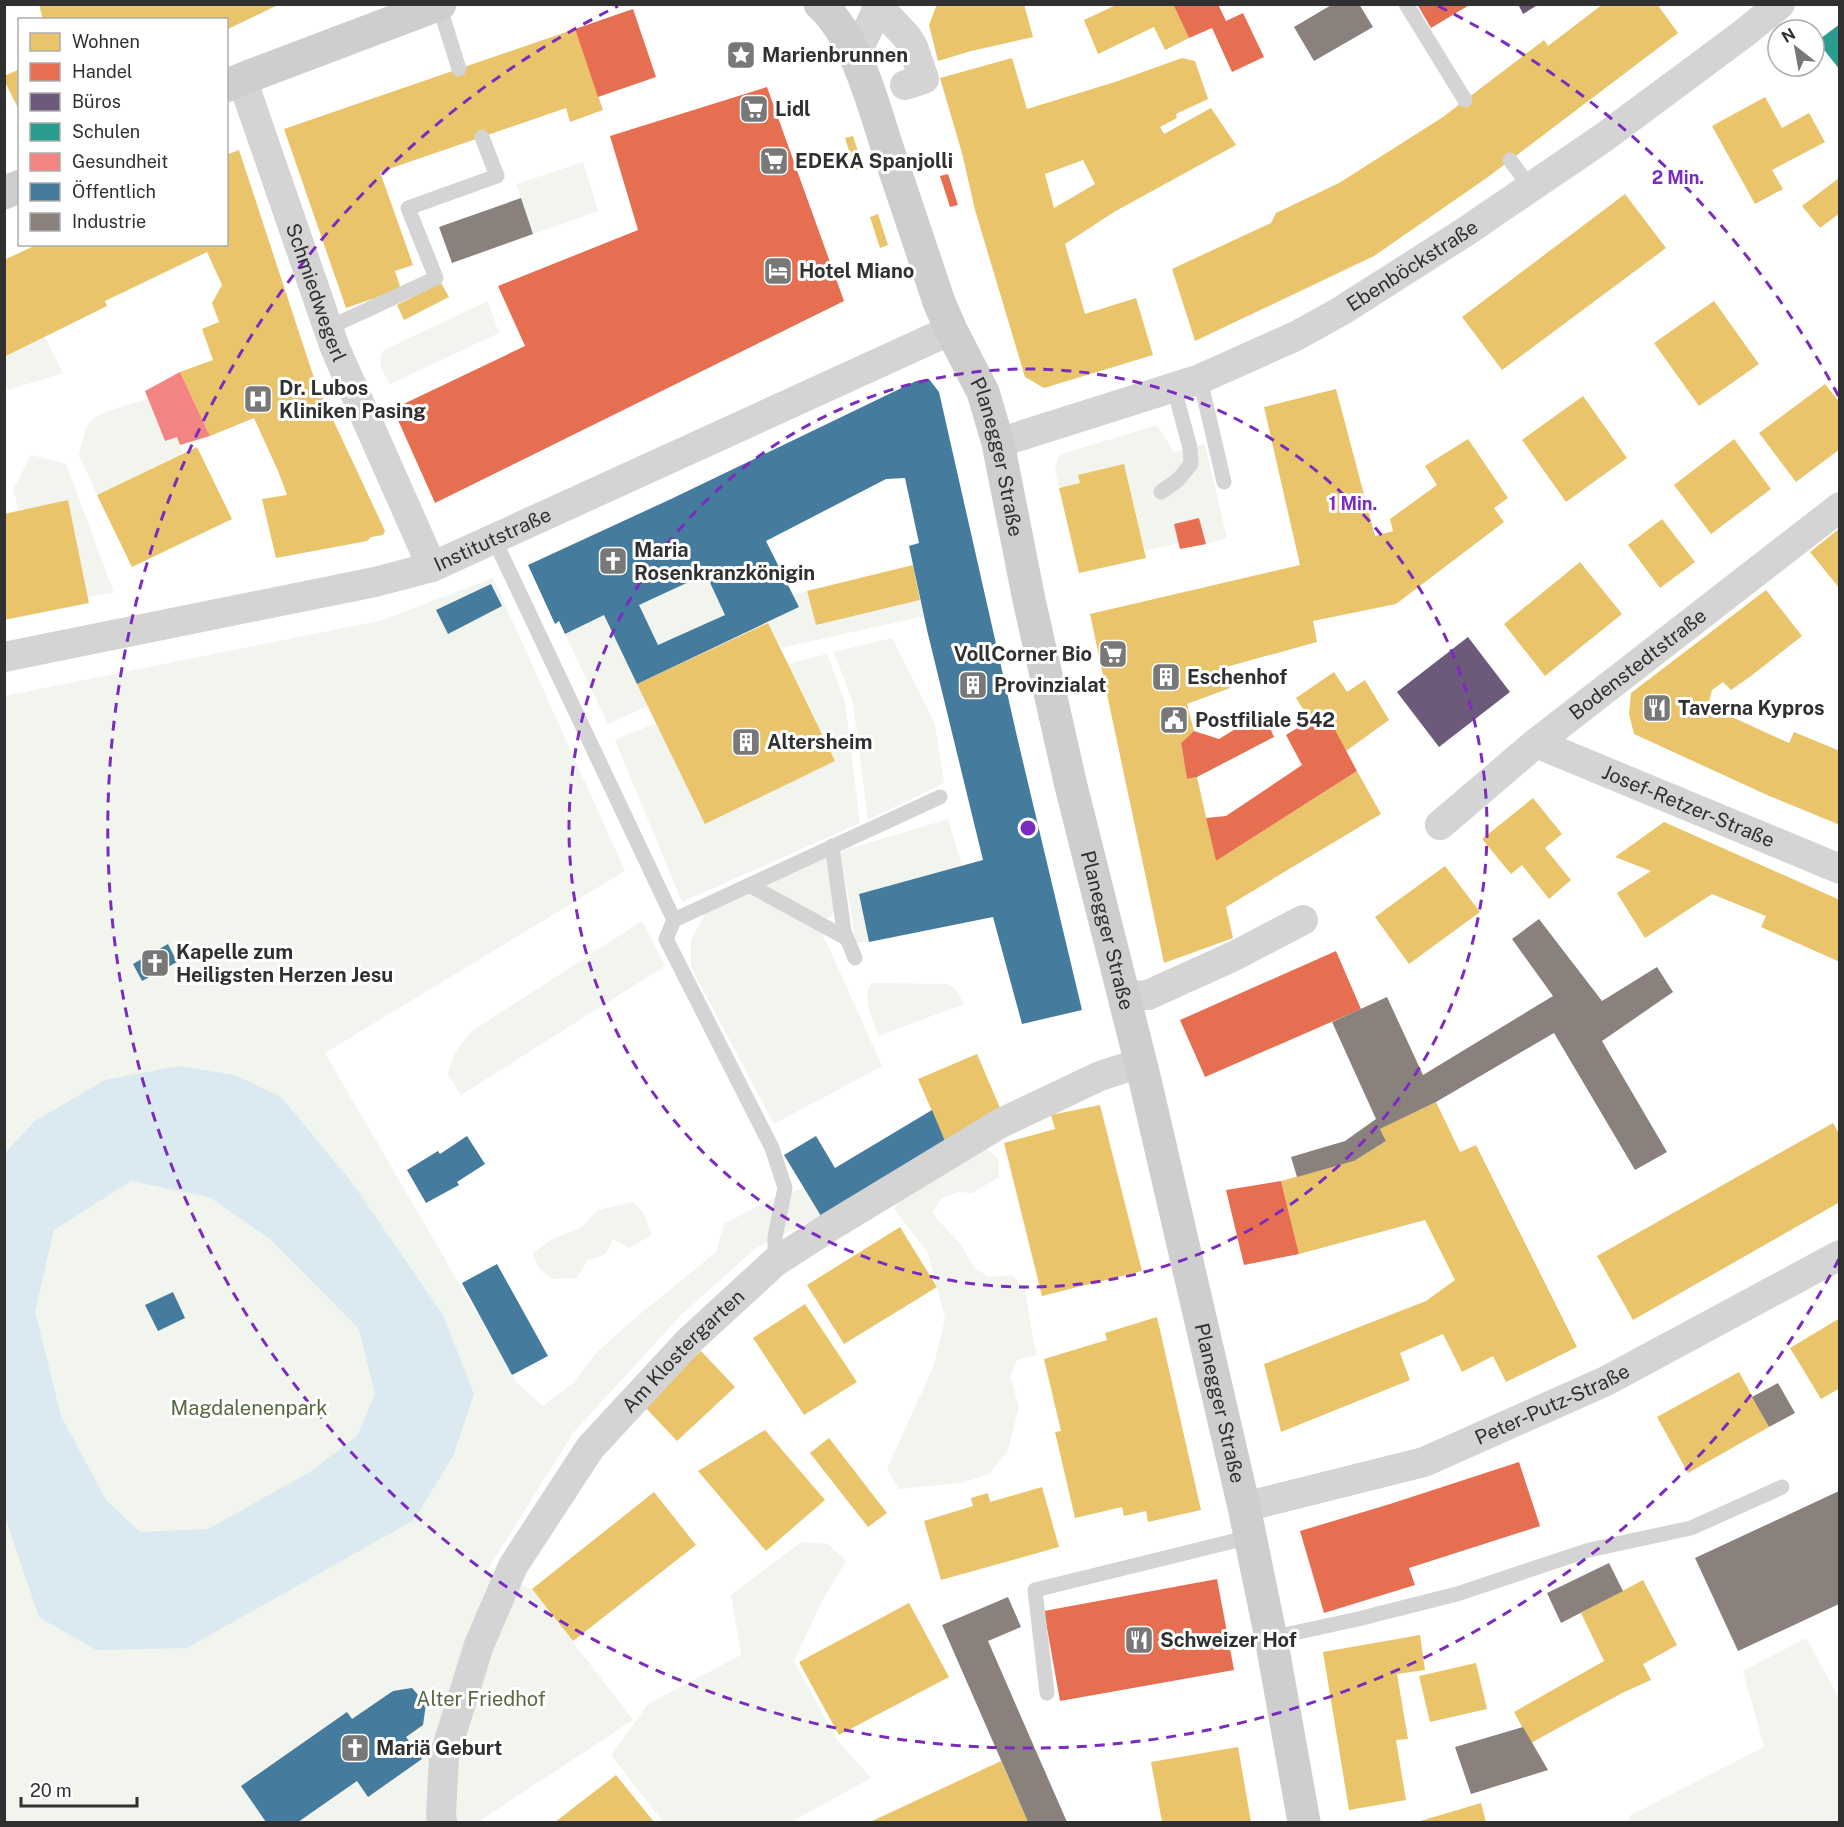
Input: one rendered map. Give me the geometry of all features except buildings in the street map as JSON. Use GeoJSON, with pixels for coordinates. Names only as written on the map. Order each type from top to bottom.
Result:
{"type":"FeatureCollection","features":[{"type":"Feature","properties":{"kind":"main road","name":"Planegger Straße"},"geometry":{"type":"LineString","coordinates":[[820,4],[843,33],[871,96],[939,302],[982,393],[998,443],[1029,600],[1069,774],[1140,1063],[1247,1522],[1271,1638],[1304,1822]]}},
{"type":"Feature","properties":{"kind":"main road"},"geometry":{"type":"LineString","coordinates":[[234,82],[423,7]]}},
{"type":"Feature","properties":{"kind":"main road"},"geometry":{"type":"LineString","coordinates":[[4,193],[18,187]]}},
{"type":"Feature","properties":{"kind":"street","name":"Ebenböckstraße"},"geometry":{"type":"LineString","coordinates":[[998,443],[1187,384],[1296,336],[1341,311],[1465,232],[1627,120],[1780,4]]}},
{"type":"Feature","properties":{"kind":"street"},"geometry":{"type":"LineString","coordinates":[[855,57],[879,5],[907,37],[918,57],[924,79],[905,85]]}},
{"type":"Feature","properties":{"kind":"street","name":"Schmiedwegerl"},"geometry":{"type":"LineString","coordinates":[[234,82],[335,348],[432,567]]}},
{"type":"Feature","properties":{"kind":"street","name":"Institutstraße"},"geometry":{"type":"LineString","coordinates":[[4,657],[375,582],[432,567],[951,330]]}},
{"type":"Feature","properties":{"kind":"street","name":"Bodenstedtstraße"},"geometry":{"type":"LineString","coordinates":[[1440,825],[1536,743],[1839,507]]}},
{"type":"Feature","properties":{"kind":"street","name":"Josef-Retzer-Straße"},"geometry":{"type":"LineString","coordinates":[[1536,743],[1839,869]]}},
{"type":"Feature","properties":{"kind":"street"},"geometry":{"type":"LineString","coordinates":[[1124,996],[1148,995],[1234,956],[1303,920]]}},
{"type":"Feature","properties":{"kind":"street","name":"Am Klostergarten"},"geometry":{"type":"LineString","coordinates":[[442,1822],[444,1757],[479,1645],[513,1566],[590,1448],[690,1340],[775,1262],[1001,1123],[1100,1076],[1140,1063]]}},
{"type":"Feature","properties":{"kind":"street","name":"Peter-Putz-Straße"},"geometry":{"type":"LineString","coordinates":[[1247,1522],[1424,1462],[1606,1381],[1839,1255]]}},
{"type":"Feature","properties":{"kind":"lane"},"geometry":{"type":"LineString","coordinates":[[1406,4],[1465,100]]}},
{"type":"Feature","properties":{"kind":"lane"},"geometry":{"type":"LineString","coordinates":[[423,7],[459,69]]}},
{"type":"Feature","properties":{"kind":"lane"},"geometry":{"type":"LineString","coordinates":[[328,328],[436,278],[408,208],[497,176],[482,137]]}},
{"type":"Feature","properties":{"kind":"lane"},"geometry":{"type":"LineString","coordinates":[[1510,160],[1530,187]]}},
{"type":"Feature","properties":{"kind":"lane"},"geometry":{"type":"LineString","coordinates":[[1187,384],[1224,482]]}},
{"type":"Feature","properties":{"kind":"lane"},"geometry":{"type":"LineString","coordinates":[[1161,492],[1178,480],[1191,464],[1187,384]]}},
{"type":"Feature","properties":{"kind":"lane"},"geometry":{"type":"LineString","coordinates":[[494,539],[674,920]]}},
{"type":"Feature","properties":{"kind":"lane"},"geometry":{"type":"LineString","coordinates":[[775,1262],[775,1237],[785,1188],[772,1148],[666,939],[674,920],[940,797]]}},
{"type":"Feature","properties":{"kind":"lane"},"geometry":{"type":"LineString","coordinates":[[832,846],[843,931],[855,958]]}},
{"type":"Feature","properties":{"kind":"lane"},"geometry":{"type":"LineString","coordinates":[[749,885],[846,938]]}},
{"type":"Feature","properties":{"kind":"lane"},"geometry":{"type":"LineString","coordinates":[[1271,1638],[1457,1594],[1589,1550],[1691,1528],[1782,1487]]}},
{"type":"Feature","properties":{"kind":"lane"},"geometry":{"type":"LineString","coordinates":[[1047,1693],[1035,1590],[1247,1522]]}},
{"type":"Feature","properties":{"kind":"green space"},"geometry":{"type":"Polygon","coordinates":[[[583,162],[598,211],[533,234],[516,184],[583,162]]]}},
{"type":"Feature","properties":{"kind":"green space"},"geometry":{"type":"Polygon","coordinates":[[[488,301],[499,333],[390,384],[380,363],[384,350],[488,301]]]}},
{"type":"Feature","properties":{"kind":"green space"},"geometry":{"type":"Polygon","coordinates":[[[45,337],[63,373],[8,390],[5,383],[5,357],[45,337]]]}},
{"type":"Feature","properties":{"kind":"green space"},"geometry":{"type":"Polygon","coordinates":[[[148,399],[165,441],[177,437],[183,453],[97,495],[79,455],[87,426],[103,413],[148,399]]]}},
{"type":"Feature","properties":{"kind":"green space"},"geometry":{"type":"Polygon","coordinates":[[[1157,425],[1174,452],[1205,444],[1227,538],[1206,544],[1199,518],[1174,524],[1179,543],[1145,551],[1124,465],[1079,475],[1080,483],[1059,488],[1055,469],[1059,455],[1157,425]]]}},
{"type":"Feature","properties":{"kind":"green space"},"geometry":{"type":"Polygon","coordinates":[[[31,455],[66,464],[114,593],[88,597],[68,501],[19,510],[13,490],[31,455]]]}},
{"type":"Feature","properties":{"kind":"green space"},"geometry":{"type":"Polygon","coordinates":[[[706,574],[725,615],[658,645],[639,605],[706,574]]]}},
{"type":"Feature","properties":{"kind":"green space","name":"Magdalenenpark"},"geometry":{"type":"Polygon","coordinates":[[[493,578],[625,871],[325,1053],[517,1383],[543,1406],[574,1382],[595,1354],[628,1324],[716,1252],[724,1224],[775,1197],[804,1188],[821,1216],[756,1248],[681,1315],[573,1433],[485,1574],[532,1589],[633,1720],[478,1822],[5,1822],[5,696],[383,620],[493,578]]]}},
{"type":"Feature","properties":{"kind":"green space"},"geometry":{"type":"Polygon","coordinates":[[[807,591],[816,625],[920,600],[924,616],[781,648],[768,623],[799,607],[793,595],[807,591]]]}},
{"type":"Feature","properties":{"kind":"green space"},"geometry":{"type":"Polygon","coordinates":[[[604,615],[648,706],[608,724],[565,634],[604,615]]]}},
{"type":"Feature","properties":{"kind":"green space"},"geometry":{"type":"Polygon","coordinates":[[[892,638],[935,724],[944,783],[868,820],[853,703],[834,652],[892,638]]]}},
{"type":"Feature","properties":{"kind":"green space"},"geometry":{"type":"Polygon","coordinates":[[[827,654],[845,702],[860,823],[682,902],[615,740],[656,723],[706,824],[835,761],[788,664],[827,654]]]}},
{"type":"Feature","properties":{"kind":"green space"},"geometry":{"type":"Polygon","coordinates":[[[948,819],[962,866],[859,894],[869,942],[856,943],[842,851],[948,819]]]}},
{"type":"Feature","properties":{"kind":"green space"},"geometry":{"type":"Polygon","coordinates":[[[825,856],[835,909],[831,917],[821,919],[760,886],[825,856]]]}},
{"type":"Feature","properties":{"kind":"green space"},"geometry":{"type":"Polygon","coordinates":[[[749,892],[821,930],[882,1066],[774,1124],[691,967],[691,940],[706,912],[749,892]]]}},
{"type":"Feature","properties":{"kind":"green space"},"geometry":{"type":"Polygon","coordinates":[[[642,921],[665,966],[461,1095],[448,1075],[457,1051],[472,1031],[642,921]]]}},
{"type":"Feature","properties":{"kind":"green space"},"geometry":{"type":"Polygon","coordinates":[[[872,983],[946,984],[956,989],[964,1004],[878,1036],[867,994],[872,983]]]}},
{"type":"Feature","properties":{"kind":"green space"},"geometry":{"type":"Polygon","coordinates":[[[987,1148],[998,1159],[999,1177],[972,1193],[958,1192],[942,1198],[932,1213],[961,1245],[973,1266],[988,1277],[1012,1275],[1025,1288],[1037,1355],[1017,1360],[1010,1377],[1019,1406],[1008,1451],[989,1474],[961,1483],[899,1489],[887,1469],[934,1365],[945,1318],[928,1253],[894,1209],[905,1190],[987,1148]]]}},
{"type":"Feature","properties":{"kind":"green space"},"geometry":{"type":"Polygon","coordinates":[[[633,1202],[643,1212],[652,1235],[629,1248],[613,1239],[606,1254],[587,1261],[577,1278],[552,1279],[539,1268],[533,1253],[552,1239],[581,1228],[598,1210],[633,1202]]]}},
{"type":"Feature","properties":{"kind":"green space"},"geometry":{"type":"Polygon","coordinates":[[[801,1542],[828,1544],[846,1561],[822,1601],[794,1661],[837,1740],[871,1778],[791,1822],[663,1822],[611,1755],[648,1704],[741,1655],[731,1595],[801,1542]]]}},
{"type":"Feature","properties":{"kind":"green space"},"geometry":{"type":"Polygon","coordinates":[[[1806,1638],[1839,1698],[1839,1822],[1630,1822],[1629,1816],[1764,1747],[1743,1671],[1806,1638]]]}},
{"type":"Feature","properties":{"kind":"shaded area"},"geometry":{"type":"Polygon","coordinates":[[[179,1066],[235,1075],[281,1097],[350,1180],[443,1315],[474,1394],[453,1456],[414,1520],[187,1648],[96,1650],[39,1617],[5,1516],[5,1153],[35,1121],[105,1080],[179,1066]],[[131,1181],[54,1230],[35,1311],[61,1416],[106,1500],[140,1532],[208,1529],[310,1472],[357,1436],[375,1394],[359,1329],[270,1239],[209,1197],[131,1181]]]}},
{"type":"Feature","properties":{"kind":"place","name":"Marienbrunnen"},"geometry":{"type":"Point","coordinates":[741,55]}},
{"type":"Feature","properties":{"kind":"place","name":"Lidl"},"geometry":{"type":"Point","coordinates":[754,109]}},
{"type":"Feature","properties":{"kind":"place","name":"EDEKA Spanjolli"},"geometry":{"type":"Point","coordinates":[774,161]}},
{"type":"Feature","properties":{"kind":"place","name":"Hotel Miano"},"geometry":{"type":"Point","coordinates":[778,271]}},
{"type":"Feature","properties":{"kind":"place","name":"Dr. Lubos Kliniken Pasing"},"geometry":{"type":"Point","coordinates":[258,399]}},
{"type":"Feature","properties":{"kind":"place","name":"Maria Rosenkranzkönigin"},"geometry":{"type":"Point","coordinates":[613,561]}},
{"type":"Feature","properties":{"kind":"place","name":"VollCorner Bio"},"geometry":{"type":"Point","coordinates":[1113,654]}},
{"type":"Feature","properties":{"kind":"place","name":"Eschenhof"},"geometry":{"type":"Point","coordinates":[1166,677]}},
{"type":"Feature","properties":{"kind":"place","name":"Provinzialat"},"geometry":{"type":"Point","coordinates":[973,685]}},
{"type":"Feature","properties":{"kind":"place","name":"Taverna Kypros"},"geometry":{"type":"Point","coordinates":[1657,708]}},
{"type":"Feature","properties":{"kind":"place","name":"Postfiliale 542"},"geometry":{"type":"Point","coordinates":[1174,720]}},
{"type":"Feature","properties":{"kind":"place","name":"Altersheim"},"geometry":{"type":"Point","coordinates":[746,742]}},
{"type":"Feature","properties":{"kind":"place","name":"Kapelle zum Heiligsten Herzen Jesu"},"geometry":{"type":"Point","coordinates":[155,963]}},
{"type":"Feature","properties":{"kind":"place","name":"Schweizer Hof"},"geometry":{"type":"Point","coordinates":[1139,1640]}},
{"type":"Feature","properties":{"kind":"place","name":"Mariä Geburt"},"geometry":{"type":"Point","coordinates":[355,1748]}},
{"type":"Feature","properties":{"kind":"park label","name":"Alter Friedhof"},"geometry":{"type":"Point","coordinates":[481,1699]}}]}
